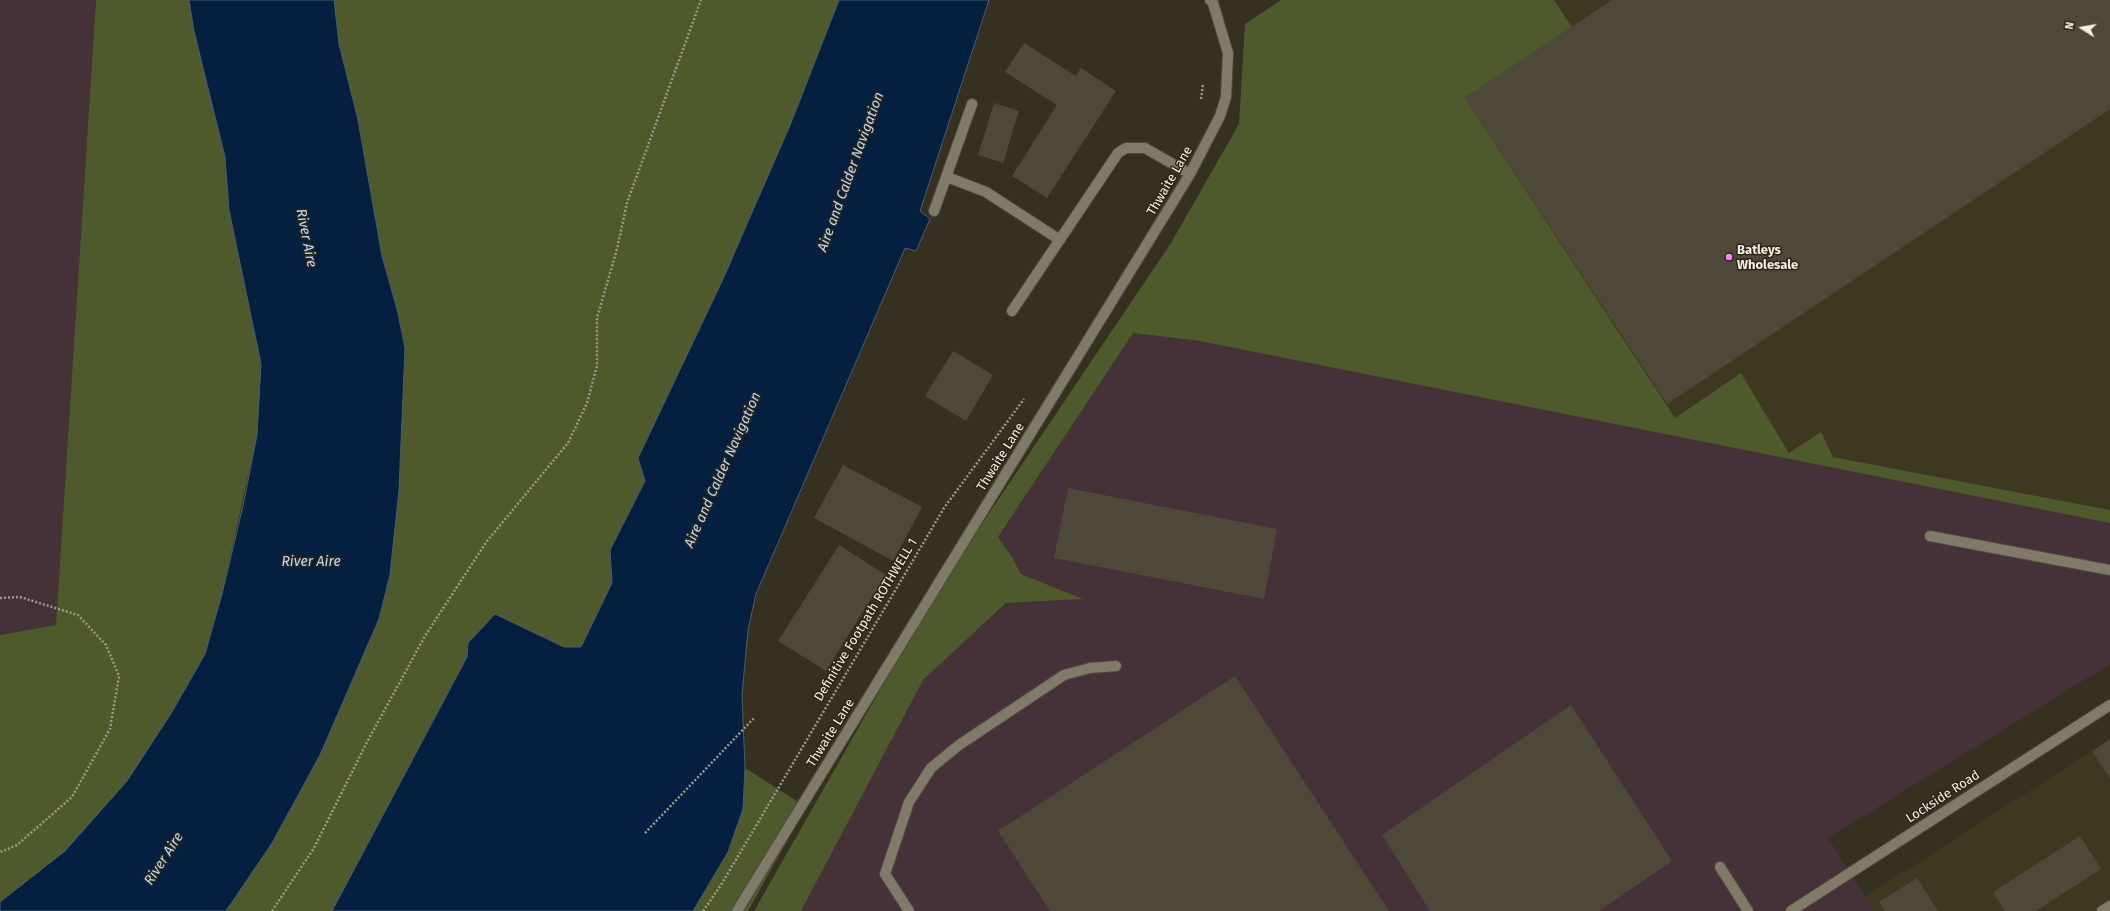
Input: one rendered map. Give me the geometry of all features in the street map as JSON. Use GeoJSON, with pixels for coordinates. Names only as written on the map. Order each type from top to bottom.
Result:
{"type":"FeatureCollection","features":[{"type":"Feature","properties":{"kind":"street","name":"Thwaite Lane"},"geometry":{"type":"LineString","coordinates":[[737,911],[1190,174],[1220,116],[1226,97],[1228,53],[1214,3],[1210,0]]}},
{"type":"Feature","properties":{"kind":"street"},"geometry":{"type":"LineString","coordinates":[[934,211],[972,104]]}},
{"type":"Feature","properties":{"kind":"street"},"geometry":{"type":"LineString","coordinates":[[1012,311],[1118,153],[1126,148],[1145,148],[1190,174]]}},
{"type":"Feature","properties":{"kind":"street"},"geometry":{"type":"LineString","coordinates":[[947,177],[986,192],[1060,240]]}},
{"type":"Feature","properties":{"kind":"street"},"geometry":{"type":"LineString","coordinates":[[1930,536],[2110,570]]}},
{"type":"Feature","properties":{"kind":"street"},"geometry":{"type":"LineString","coordinates":[[909,911],[885,874],[909,802],[931,768],[959,745],[1064,675],[1090,668],[1116,666]]}},
{"type":"Feature","properties":{"kind":"street","name":"Lockside Road"},"geometry":{"type":"LineString","coordinates":[[1791,911],[2110,705]]}},
{"type":"Feature","properties":{"kind":"street"},"geometry":{"type":"LineString","coordinates":[[1720,867],[1748,911]]}},
{"type":"Feature","properties":{"kind":"street"},"geometry":{"type":"LineString","coordinates":[[2102,911],[2110,906]]}},
{"type":"Feature","properties":{"kind":"path"},"geometry":{"type":"LineString","coordinates":[[272,911],[314,848],[366,744],[425,636],[487,541],[568,444],[586,403],[597,366],[597,318],[617,249],[627,203],[701,0]]}},
{"type":"Feature","properties":{"kind":"path","name":"Definitive Footpath ROTHWELL 1"},"geometry":{"type":"LineString","coordinates":[[703,911],[745,844],[944,508],[1028,394]]}},
{"type":"Feature","properties":{"kind":"path"},"geometry":{"type":"LineString","coordinates":[[0,598],[20,597],[78,615],[106,645],[119,676],[110,729],[72,797],[17,845],[0,852]]}},
{"type":"Feature","properties":{"kind":"path"},"geometry":{"type":"LineString","coordinates":[[645,833],[755,717]]}},
{"type":"Feature","properties":{"kind":"shaded area"},"geometry":{"type":"Polygon","coordinates":[[[0,0],[96,0],[56,625],[0,635],[0,0]]]}},
{"type":"Feature","properties":{"kind":"shaded area","name":"Batleys Wholesale"},"geometry":{"type":"Polygon","coordinates":[[[1554,0],[2110,0],[2110,510],[1833,457],[1789,453],[1741,373],[1675,418],[1465,98],[1572,27],[1554,0]]]}},
{"type":"Feature","properties":{"kind":"shaded area"},"geometry":{"type":"Polygon","coordinates":[[[1133,333],[1200,341],[2110,523],[2110,664],[1828,838],[1875,911],[801,911],[922,680],[1007,603],[1082,599],[1021,574],[1012,557],[998,537],[1133,333]]]}},
{"type":"Feature","properties":{"kind":"shaded area"},"geometry":{"type":"Polygon","coordinates":[[[2110,739],[2110,911],[1875,911],[1865,897],[2110,739]]]}},
{"type":"Feature","properties":{"kind":"green space"},"geometry":{"type":"Polygon","coordinates":[[[96,0],[189,0],[194,31],[225,157],[229,210],[261,364],[257,435],[222,594],[205,654],[172,712],[127,781],[65,851],[0,902],[0,635],[56,625],[96,0]]]}},
{"type":"Feature","properties":{"kind":"green space"},"geometry":{"type":"Polygon","coordinates":[[[334,0],[839,0],[791,123],[723,279],[638,458],[645,481],[610,550],[612,583],[581,647],[564,647],[495,615],[468,643],[467,657],[332,911],[226,911],[272,843],[320,755],[379,619],[390,575],[399,490],[405,348],[397,309],[382,256],[358,120],[339,44],[334,0]]]}},
{"type":"Feature","properties":{"kind":"green space"},"geometry":{"type":"Polygon","coordinates":[[[1281,0],[1554,0],[1572,27],[1465,98],[1675,418],[1741,373],[1789,453],[1821,432],[1833,457],[2110,510],[2110,523],[1200,341],[1133,333],[998,537],[1012,557],[1021,574],[1083,599],[1006,603],[923,680],[801,911],[754,911],[934,595],[1171,243],[1239,124],[1245,24],[1281,0]]]}},
{"type":"Feature","properties":{"kind":"green space"},"geometry":{"type":"Polygon","coordinates":[[[745,768],[806,807],[748,911],[693,911],[728,852],[743,809],[745,768]]]}},
{"type":"Feature","properties":{"kind":"water","name":"River Aire"},"geometry":{"type":"Polygon","coordinates":[[[189,0],[334,0],[339,44],[358,120],[382,256],[397,309],[405,348],[399,490],[390,575],[379,619],[320,755],[272,843],[226,911],[0,911],[0,902],[65,851],[127,781],[172,712],[205,654],[222,594],[243,506],[257,435],[261,364],[229,210],[225,157],[194,31],[189,0]]]}},
{"type":"Feature","properties":{"kind":"water","name":"Aire and Calder Navigation"},"geometry":{"type":"Polygon","coordinates":[[[839,0],[989,0],[920,211],[930,219],[916,251],[905,248],[756,594],[748,630],[742,695],[745,768],[743,809],[728,852],[693,911],[332,911],[467,657],[468,643],[495,614],[564,647],[581,647],[612,583],[610,550],[645,481],[638,458],[723,279],[791,123],[839,0]]]}},
{"type":"Feature","properties":{"kind":"building","name":"Batleys Wholesale"},"geometry":{"type":"Polygon","coordinates":[[[1612,0],[2110,0],[2110,109],[1667,404],[1465,98],[1612,0]]]}},
{"type":"Feature","properties":{"kind":"building"},"geometry":{"type":"Polygon","coordinates":[[[1024,43],[1076,76],[1081,68],[1116,91],[1047,198],[1012,176],[1057,105],[1005,72],[1024,43]]]}},
{"type":"Feature","properties":{"kind":"building"},"geometry":{"type":"Polygon","coordinates":[[[994,103],[1019,111],[1003,163],[978,155],[994,103]]]}},
{"type":"Feature","properties":{"kind":"building"},"geometry":{"type":"Polygon","coordinates":[[[953,351],[993,375],[966,421],[925,396],[953,351]]]}},
{"type":"Feature","properties":{"kind":"building"},"geometry":{"type":"Polygon","coordinates":[[[843,465],[922,507],[893,561],[814,518],[843,465]]]}},
{"type":"Feature","properties":{"kind":"building"},"geometry":{"type":"Polygon","coordinates":[[[1068,488],[1277,529],[1264,599],[1054,558],[1068,488]]]}},
{"type":"Feature","properties":{"kind":"building"},"geometry":{"type":"Polygon","coordinates":[[[839,545],[886,575],[826,671],[778,641],[839,545]]]}},
{"type":"Feature","properties":{"kind":"building"},"geometry":{"type":"Polygon","coordinates":[[[1235,676],[1389,911],[1050,911],[998,831],[1235,676]]]}},
{"type":"Feature","properties":{"kind":"building"},"geometry":{"type":"Polygon","coordinates":[[[1571,705],[1672,861],[1599,911],[1430,911],[1382,835],[1571,705]]]}},
{"type":"Feature","properties":{"kind":"building"},"geometry":{"type":"Polygon","coordinates":[[[2110,739],[2110,779],[2092,751],[2110,739]]]}},
{"type":"Feature","properties":{"kind":"building"},"geometry":{"type":"Polygon","coordinates":[[[2080,836],[2101,869],[2036,911],[2005,911],[1993,892],[2080,836]]]}},
{"type":"Feature","properties":{"kind":"building"},"geometry":{"type":"Polygon","coordinates":[[[1917,878],[1938,911],[1885,911],[1879,902],[1917,878]]]}},
{"type":"Feature","properties":{"kind":"place","name":"Batleys Wholesale"},"geometry":{"type":"Point","coordinates":[1729,257]}}]}
